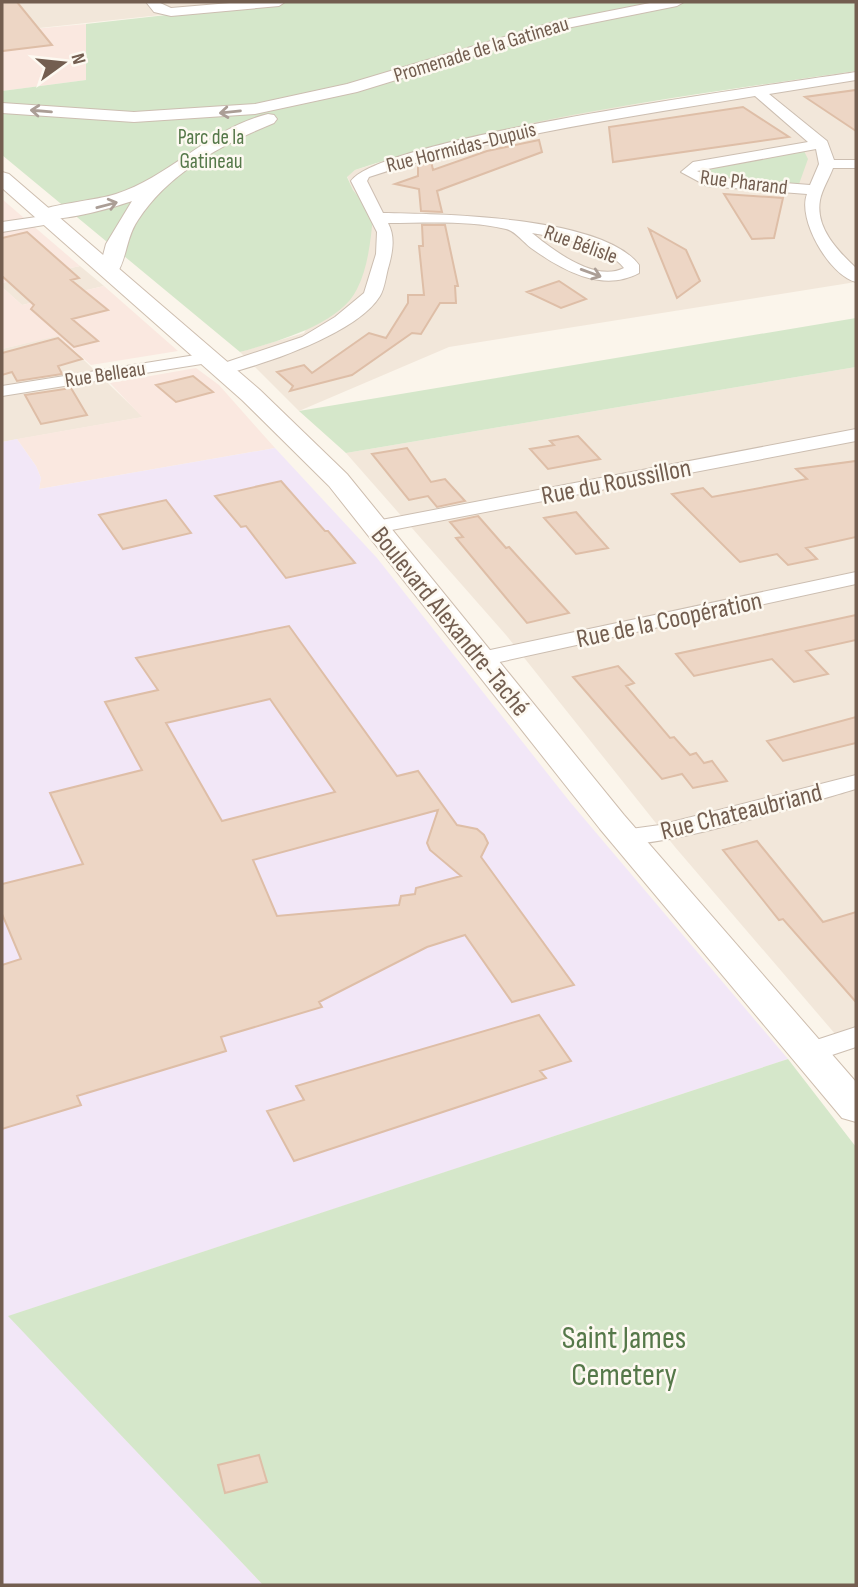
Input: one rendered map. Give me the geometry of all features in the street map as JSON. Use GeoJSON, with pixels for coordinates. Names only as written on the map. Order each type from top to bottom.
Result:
{"type":"FeatureCollection","features":[{"type":"Feature","properties":{"kind":"main road","name":"Boulevard Alexandre-Taché"},"geometry":{"type":"LineString","coordinates":[[2,178],[307,448],[376,527],[625,837],[856,1108]]}},
{"type":"Feature","properties":{"kind":"street"},"geometry":{"type":"LineString","coordinates":[[152,2],[158,9],[171,12],[279,2]]}},
{"type":"Feature","properties":{"kind":"street","name":"Promenade de la Gatineau"},"geometry":{"type":"LineString","coordinates":[[2,108],[134,117],[206,115],[302,100],[368,83],[528,33],[677,2]]}},
{"type":"Feature","properties":{"kind":"street","name":"Rue Hormidas-Dupuis"},"geometry":{"type":"LineString","coordinates":[[215,364],[308,341],[341,321],[372,295],[384,254],[385,232],[359,181],[364,174],[526,129],[856,76]]}},
{"type":"Feature","properties":{"kind":"street","name":"Promenade de la Gatineau"},"geometry":{"type":"LineString","coordinates":[[109,271],[113,248],[139,207],[185,163],[226,136],[368,83]]}},
{"type":"Feature","properties":{"kind":"street"},"geometry":{"type":"LineString","coordinates":[[757,91],[822,144]]}},
{"type":"Feature","properties":{"kind":"street","name":"Rue Pharand"},"geometry":{"type":"LineString","coordinates":[[815,190],[707,180],[688,172],[693,166],[822,144],[828,155],[827,164],[815,190],[814,224],[829,249],[856,277]]}},
{"type":"Feature","properties":{"kind":"street"},"geometry":{"type":"LineString","coordinates":[[827,164],[856,164]]}},
{"type":"Feature","properties":{"kind":"street","name":"Promenade de la Gatineau"},"geometry":{"type":"LineString","coordinates":[[46,217],[114,203],[167,179]]}},
{"type":"Feature","properties":{"kind":"street"},"geometry":{"type":"LineString","coordinates":[[2,227],[46,217]]}},
{"type":"Feature","properties":{"kind":"street","name":"Rue Bélisle"},"geometry":{"type":"LineString","coordinates":[[380,218],[451,217],[513,224],[575,237],[624,258],[633,270],[628,274],[609,278],[586,273],[533,241],[513,224]]}},
{"type":"Feature","properties":{"kind":"street","name":"Rue Belleau"},"geometry":{"type":"LineString","coordinates":[[2,391],[215,364]]}},
{"type":"Feature","properties":{"kind":"street","name":"Rue du Roussillon"},"geometry":{"type":"LineString","coordinates":[[376,527],[856,435]]}},
{"type":"Feature","properties":{"kind":"street","name":"Rue de la Coopération"},"geometry":{"type":"LineString","coordinates":[[481,659],[856,578]]}},
{"type":"Feature","properties":{"kind":"street","name":"Rue Chateaubriand"},"geometry":{"type":"LineString","coordinates":[[625,837],[660,833],[856,782]]}},
{"type":"Feature","properties":{"kind":"street"},"geometry":{"type":"LineString","coordinates":[[811,1052],[856,1037]]}},
{"type":"Feature","properties":{"kind":"shaded area"},"geometry":{"type":"Polygon","coordinates":[[[2,2],[282,2],[2,32],[2,2]]]}},
{"type":"Feature","properties":{"kind":"shaded area"},"geometry":{"type":"Polygon","coordinates":[[[86,24],[86,80],[2,91],[2,32],[86,24]]]}},
{"type":"Feature","properties":{"kind":"shaded area"},"geometry":{"type":"Polygon","coordinates":[[[856,71],[856,282],[449,347],[299,411],[240,352],[304,333],[373,215],[353,190],[347,176],[355,170],[451,141],[523,124],[609,108],[856,71]]]}},
{"type":"Feature","properties":{"kind":"shaded area"},"geometry":{"type":"Polygon","coordinates":[[[2,199],[31,224],[80,266],[2,283],[2,199]]]}},
{"type":"Feature","properties":{"kind":"shaded area"},"geometry":{"type":"Polygon","coordinates":[[[80,266],[104,286],[22,305],[2,287],[2,283],[80,266]]]}},
{"type":"Feature","properties":{"kind":"shaded area"},"geometry":{"type":"Polygon","coordinates":[[[104,286],[178,351],[91,365],[58,336],[2,349],[2,287],[22,305],[104,286]]]}},
{"type":"Feature","properties":{"kind":"shaded area"},"geometry":{"type":"Polygon","coordinates":[[[58,335],[143,417],[2,442],[2,349],[58,335]]]}},
{"type":"Feature","properties":{"kind":"shaded area"},"geometry":{"type":"Polygon","coordinates":[[[856,367],[856,1037],[842,1042],[675,847],[506,635],[346,453],[856,367]]]}},
{"type":"Feature","properties":{"kind":"shaded area"},"geometry":{"type":"Polygon","coordinates":[[[196,368],[219,385],[275,448],[39,489],[41,478],[36,466],[17,439],[142,417],[110,383],[196,368]]]}},
{"type":"Feature","properties":{"kind":"shaded area"},"geometry":{"type":"Polygon","coordinates":[[[17,439],[36,466],[41,478],[39,489],[275,448],[377,558],[570,802],[788,1059],[9,1316],[263,1585],[2,1585],[2,442],[17,439]]]}},
{"type":"Feature","properties":{"kind":"green space","name":"Parc de la Gatineau"},"geometry":{"type":"Polygon","coordinates":[[[282,2],[856,2],[856,71],[666,99],[541,122],[416,151],[355,170],[347,177],[353,190],[373,215],[366,263],[361,281],[349,302],[322,322],[305,330],[240,352],[2,155],[2,91],[86,80],[86,24],[282,2]]]}},
{"type":"Feature","properties":{"kind":"green space"},"geometry":{"type":"Polygon","coordinates":[[[804,151],[808,159],[799,184],[722,177],[708,171],[712,167],[804,151]]]}},
{"type":"Feature","properties":{"kind":"green space"},"geometry":{"type":"Polygon","coordinates":[[[856,318],[856,367],[346,453],[299,411],[856,318]]]}},
{"type":"Feature","properties":{"kind":"green space","name":"Saint James Cemetery"},"geometry":{"type":"Polygon","coordinates":[[[788,1059],[856,1147],[856,1585],[263,1585],[8,1316],[788,1059]]]}},
{"type":"Feature","properties":{"kind":"building"},"geometry":{"type":"Polygon","coordinates":[[[2,2],[17,2],[52,45],[2,51],[2,2]]]}},
{"type":"Feature","properties":{"kind":"building"},"geometry":{"type":"Polygon","coordinates":[[[856,90],[856,131],[805,97],[856,90]]]}},
{"type":"Feature","properties":{"kind":"building"},"geometry":{"type":"Polygon","coordinates":[[[743,107],[789,137],[613,162],[609,127],[743,107]]]}},
{"type":"Feature","properties":{"kind":"building"},"geometry":{"type":"Polygon","coordinates":[[[539,140],[542,152],[437,191],[442,212],[421,211],[419,189],[395,184],[418,176],[418,165],[431,161],[433,170],[487,151],[539,140]]]}},
{"type":"Feature","properties":{"kind":"building"},"geometry":{"type":"Polygon","coordinates":[[[724,194],[783,198],[774,238],[752,239],[724,194]]]}},
{"type":"Feature","properties":{"kind":"building"},"geometry":{"type":"Polygon","coordinates":[[[422,225],[445,225],[458,286],[455,286],[456,303],[440,303],[421,334],[412,333],[352,375],[290,391],[293,386],[277,372],[304,365],[312,373],[369,333],[386,338],[408,303],[408,295],[424,295],[419,246],[423,246],[422,225]]]}},
{"type":"Feature","properties":{"kind":"building"},"geometry":{"type":"Polygon","coordinates":[[[649,229],[686,250],[700,281],[677,298],[649,229]]]}},
{"type":"Feature","properties":{"kind":"building"},"geometry":{"type":"Polygon","coordinates":[[[27,232],[79,278],[71,280],[108,310],[72,319],[98,341],[74,347],[31,309],[34,305],[2,276],[2,238],[27,232]]]}},
{"type":"Feature","properties":{"kind":"building"},"geometry":{"type":"Polygon","coordinates":[[[559,281],[586,299],[561,308],[527,292],[559,281]]]}},
{"type":"Feature","properties":{"kind":"building"},"geometry":{"type":"Polygon","coordinates":[[[58,338],[82,359],[58,366],[62,374],[17,381],[12,372],[2,375],[2,353],[58,338]]]}},
{"type":"Feature","properties":{"kind":"building"},"geometry":{"type":"Polygon","coordinates":[[[193,376],[213,392],[176,402],[156,385],[193,376]]]}},
{"type":"Feature","properties":{"kind":"building"},"geometry":{"type":"Polygon","coordinates":[[[71,388],[87,415],[41,424],[25,395],[71,388]]]}},
{"type":"Feature","properties":{"kind":"building"},"geometry":{"type":"Polygon","coordinates":[[[578,436],[600,459],[548,469],[530,449],[554,445],[550,441],[578,436]]]}},
{"type":"Feature","properties":{"kind":"building"},"geometry":{"type":"Polygon","coordinates":[[[407,448],[431,482],[445,479],[465,501],[437,507],[428,496],[409,500],[372,454],[407,448]]]}},
{"type":"Feature","properties":{"kind":"building"},"geometry":{"type":"Polygon","coordinates":[[[856,461],[856,537],[806,548],[817,559],[788,565],[777,554],[740,562],[672,494],[703,488],[712,497],[807,479],[796,469],[856,461]]]}},
{"type":"Feature","properties":{"kind":"building"},"geometry":{"type":"Polygon","coordinates":[[[281,481],[355,563],[286,578],[246,526],[241,527],[215,496],[281,481]]]}},
{"type":"Feature","properties":{"kind":"building"},"geometry":{"type":"Polygon","coordinates":[[[166,500],[191,533],[123,549],[99,515],[166,500]]]}},
{"type":"Feature","properties":{"kind":"building"},"geometry":{"type":"Polygon","coordinates":[[[576,512],[608,548],[576,554],[544,518],[576,512]]]}},
{"type":"Feature","properties":{"kind":"building"},"geometry":{"type":"Polygon","coordinates":[[[478,516],[569,613],[527,623],[456,538],[463,537],[450,522],[478,516]]]}},
{"type":"Feature","properties":{"kind":"building"},"geometry":{"type":"Polygon","coordinates":[[[856,615],[856,640],[806,651],[828,674],[794,682],[772,659],[694,676],[676,654],[856,615]]]}},
{"type":"Feature","properties":{"kind":"building"},"geometry":{"type":"Polygon","coordinates":[[[289,626],[397,776],[418,771],[457,825],[477,829],[484,835],[488,843],[481,857],[574,985],[512,1002],[465,935],[427,947],[319,1002],[322,1007],[221,1037],[226,1051],[77,1096],[81,1105],[2,1129],[2,965],[21,959],[2,914],[2,884],[83,864],[50,793],[142,770],[105,702],[158,690],[136,658],[289,626]],[[270,699],[166,723],[222,821],[335,792],[270,699]],[[438,810],[253,860],[277,916],[399,905],[401,896],[415,894],[416,888],[461,876],[430,850],[427,843],[438,810]]]}},
{"type":"Feature","properties":{"kind":"building"},"geometry":{"type":"Polygon","coordinates":[[[618,666],[634,683],[626,686],[670,738],[674,737],[690,755],[696,753],[704,763],[712,761],[727,781],[693,788],[682,774],[662,779],[573,677],[618,666]]]}},
{"type":"Feature","properties":{"kind":"building"},"geometry":{"type":"Polygon","coordinates":[[[856,717],[856,743],[783,761],[767,741],[856,717]]]}},
{"type":"Feature","properties":{"kind":"building"},"geometry":{"type":"Polygon","coordinates":[[[757,841],[823,922],[856,912],[856,1002],[783,919],[779,920],[723,850],[757,841]]]}},
{"type":"Feature","properties":{"kind":"building"},"geometry":{"type":"Polygon","coordinates":[[[539,1015],[571,1061],[540,1071],[546,1078],[294,1161],[267,1111],[304,1100],[296,1086],[539,1015]]]}},
{"type":"Feature","properties":{"kind":"building"},"geometry":{"type":"Polygon","coordinates":[[[259,1455],[267,1482],[225,1493],[218,1465],[259,1455]]]}}]}
